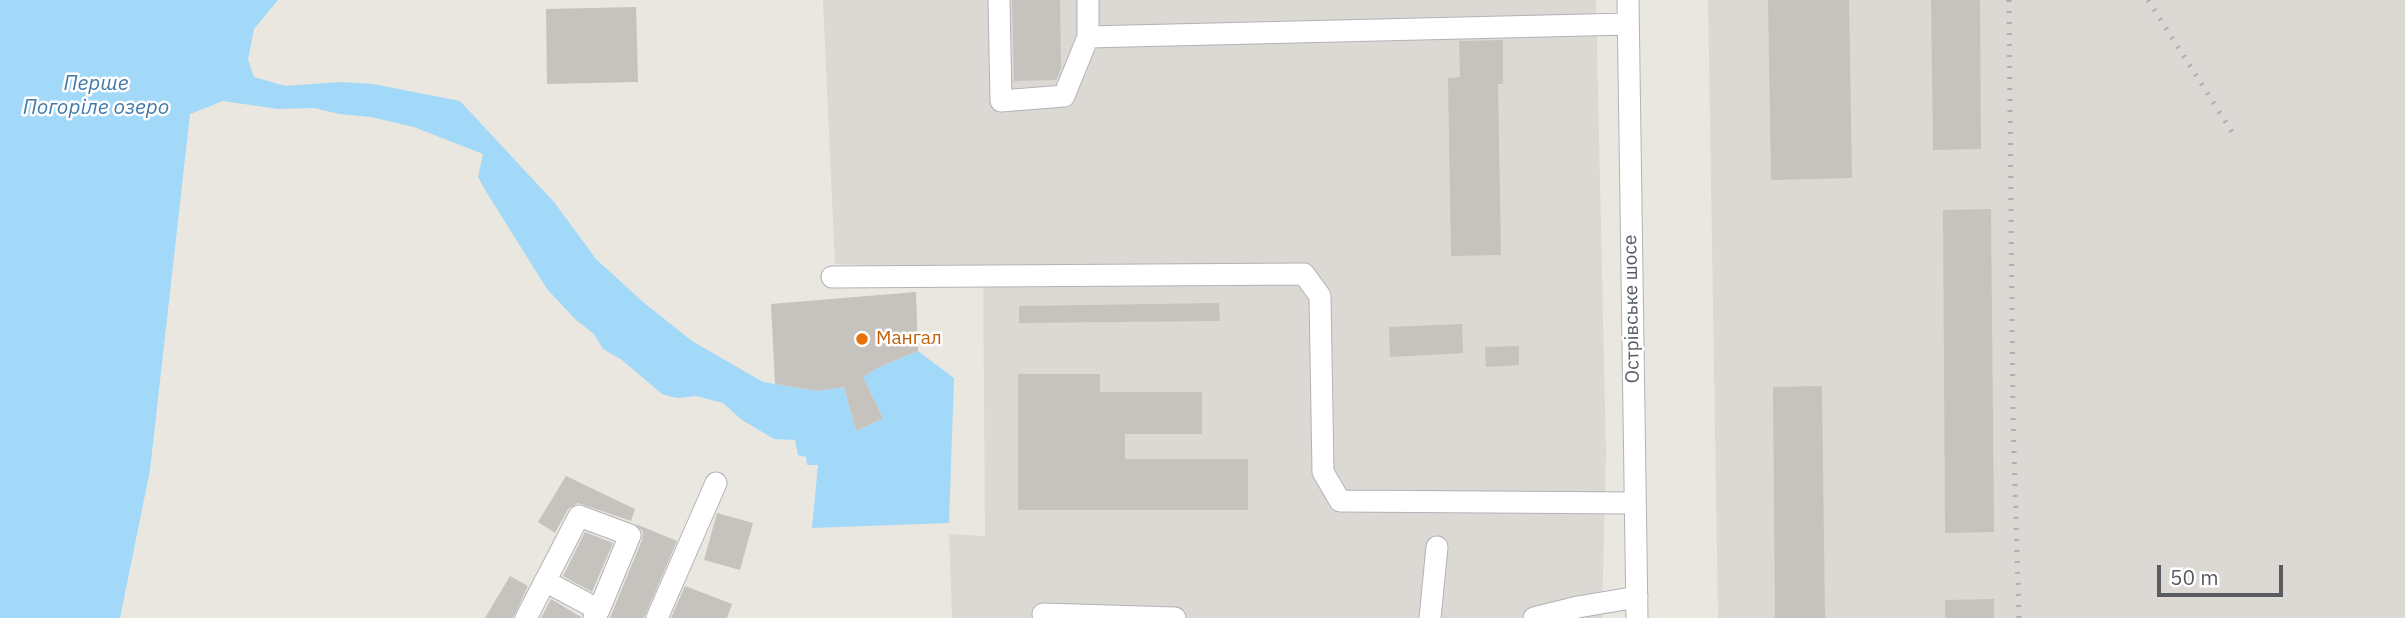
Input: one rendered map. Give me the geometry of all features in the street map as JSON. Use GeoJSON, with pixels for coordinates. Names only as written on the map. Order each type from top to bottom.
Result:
{"type":"FeatureCollection","features":[{"type":"Feature","properties":{"kind":"street"},"geometry":{"type":"LineString","coordinates":[[999,0],[1001,101],[1064,96],[1088,37],[1088,0]]}},
{"type":"Feature","properties":{"kind":"street","name":"Острівське шосе"},"geometry":{"type":"LineString","coordinates":[[1628,0],[1637,608]]}},
{"type":"Feature","properties":{"kind":"street"},"geometry":{"type":"LineString","coordinates":[[1088,37],[1628,24]]}},
{"type":"Feature","properties":{"kind":"street"},"geometry":{"type":"LineString","coordinates":[[832,277],[1304,274],[1320,296],[1323,472],[1340,502],[1635,503]]}},
{"type":"Feature","properties":{"kind":"street"},"geometry":{"type":"LineString","coordinates":[[657,618],[716,483]]}},
{"type":"Feature","properties":{"kind":"street"},"geometry":{"type":"LineString","coordinates":[[526,618],[545,581],[579,516],[630,535],[596,614],[545,581]]}},
{"type":"Feature","properties":{"kind":"street"},"geometry":{"type":"LineString","coordinates":[[1430,618],[1437,547]]}},
{"type":"Feature","properties":{"kind":"street"},"geometry":{"type":"LineString","coordinates":[[1534,618],[1578,607],[1637,608]]}},
{"type":"Feature","properties":{"kind":"street"},"geometry":{"type":"LineString","coordinates":[[1043,614],[1175,618]]}},
{"type":"Feature","properties":{"kind":"shaded area"},"geometry":{"type":"Polygon","coordinates":[[[823,0],[1596,0],[1606,452],[1602,618],[952,618],[949,534],[985,536],[983,269],[835,264],[823,0]]]}},
{"type":"Feature","properties":{"kind":"shaded area"},"geometry":{"type":"Polygon","coordinates":[[[1708,0],[2405,0],[2405,618],[1718,618],[1708,0]]]}},
{"type":"Feature","properties":{"kind":"water","name":"Перше Погоріле озеро"},"geometry":{"type":"Polygon","coordinates":[[[0,0],[278,0],[254,29],[248,59],[254,77],[285,86],[341,82],[373,84],[460,101],[554,202],[596,259],[643,302],[692,341],[763,382],[817,391],[844,387],[856,431],[883,418],[863,377],[877,368],[918,351],[954,378],[949,523],[812,528],[818,465],[807,465],[806,457],[798,455],[795,440],[774,439],[742,420],[723,403],[696,396],[677,398],[662,394],[622,360],[603,349],[594,334],[576,320],[547,289],[487,193],[478,177],[483,154],[414,127],[371,117],[314,108],[278,109],[223,101],[190,114],[150,470],[120,618],[0,618],[0,0]]]}},
{"type":"Feature","properties":{"kind":"building"},"geometry":{"type":"Polygon","coordinates":[[[1012,0],[1060,0],[1061,68],[1056,80],[1014,81],[1012,0]]]}},
{"type":"Feature","properties":{"kind":"building"},"geometry":{"type":"Polygon","coordinates":[[[1768,0],[1849,0],[1852,178],[1771,180],[1768,0]]]}},
{"type":"Feature","properties":{"kind":"building"},"geometry":{"type":"Polygon","coordinates":[[[1931,0],[1980,0],[1981,149],[1933,150],[1931,0]]]}},
{"type":"Feature","properties":{"kind":"building"},"geometry":{"type":"Polygon","coordinates":[[[636,7],[638,82],[547,84],[546,9],[636,7]]]}},
{"type":"Feature","properties":{"kind":"building"},"geometry":{"type":"Polygon","coordinates":[[[1503,40],[1503,84],[1498,84],[1501,255],[1451,256],[1448,78],[1460,77],[1459,41],[1503,40]]]}},
{"type":"Feature","properties":{"kind":"building"},"geometry":{"type":"Polygon","coordinates":[[[1991,209],[1994,532],[1945,533],[1943,210],[1991,209]]]}},
{"type":"Feature","properties":{"kind":"building"},"geometry":{"type":"Polygon","coordinates":[[[916,292],[918,351],[877,368],[863,377],[883,418],[856,431],[844,387],[817,391],[775,384],[771,304],[916,292]]]}},
{"type":"Feature","properties":{"kind":"building"},"geometry":{"type":"Polygon","coordinates":[[[1219,303],[1220,321],[1019,323],[1019,306],[1219,303]]]}},
{"type":"Feature","properties":{"kind":"building"},"geometry":{"type":"Polygon","coordinates":[[[1462,324],[1463,353],[1390,357],[1389,327],[1462,324]]]}},
{"type":"Feature","properties":{"kind":"building"},"geometry":{"type":"Polygon","coordinates":[[[1519,346],[1519,365],[1486,367],[1485,347],[1519,346]]]}},
{"type":"Feature","properties":{"kind":"building"},"geometry":{"type":"Polygon","coordinates":[[[1018,374],[1100,374],[1100,392],[1202,392],[1202,434],[1125,434],[1125,459],[1248,459],[1248,510],[1018,510],[1018,374]]]}},
{"type":"Feature","properties":{"kind":"building"},"geometry":{"type":"Polygon","coordinates":[[[1822,386],[1825,618],[1775,618],[1773,387],[1822,386]]]}},
{"type":"Feature","properties":{"kind":"building"},"geometry":{"type":"Polygon","coordinates":[[[566,476],[635,509],[631,521],[578,503],[568,509],[555,533],[538,522],[566,476]]]}},
{"type":"Feature","properties":{"kind":"building"},"geometry":{"type":"Polygon","coordinates":[[[717,513],[753,523],[740,570],[704,560],[717,513]]]}},
{"type":"Feature","properties":{"kind":"building"},"geometry":{"type":"Polygon","coordinates":[[[636,524],[677,541],[644,618],[610,618],[642,540],[643,532],[636,524]]]}},
{"type":"Feature","properties":{"kind":"building"},"geometry":{"type":"Polygon","coordinates":[[[585,532],[613,543],[592,592],[563,576],[585,532]]]}},
{"type":"Feature","properties":{"kind":"building"},"geometry":{"type":"Polygon","coordinates":[[[510,576],[528,586],[513,618],[485,618],[510,576]]]}},
{"type":"Feature","properties":{"kind":"building"},"geometry":{"type":"Polygon","coordinates":[[[685,586],[732,604],[727,618],[671,618],[685,586]]]}},
{"type":"Feature","properties":{"kind":"building"},"geometry":{"type":"Polygon","coordinates":[[[551,599],[581,617],[581,618],[541,618],[551,599]]]}},
{"type":"Feature","properties":{"kind":"building"},"geometry":{"type":"Polygon","coordinates":[[[1994,599],[1994,618],[1945,618],[1945,600],[1994,599]]]}},
{"type":"Feature","properties":{"kind":"railway"},"geometry":{"type":"LineString","coordinates":[[2009,0],[2013,418],[2019,618]]}},
{"type":"Feature","properties":{"kind":"railway"},"geometry":{"type":"LineString","coordinates":[[2148,0],[2232,132]]}},
{"type":"Feature","properties":{"kind":"place","name":"Мангал"},"geometry":{"type":"Point","coordinates":[862,339]}}]}
